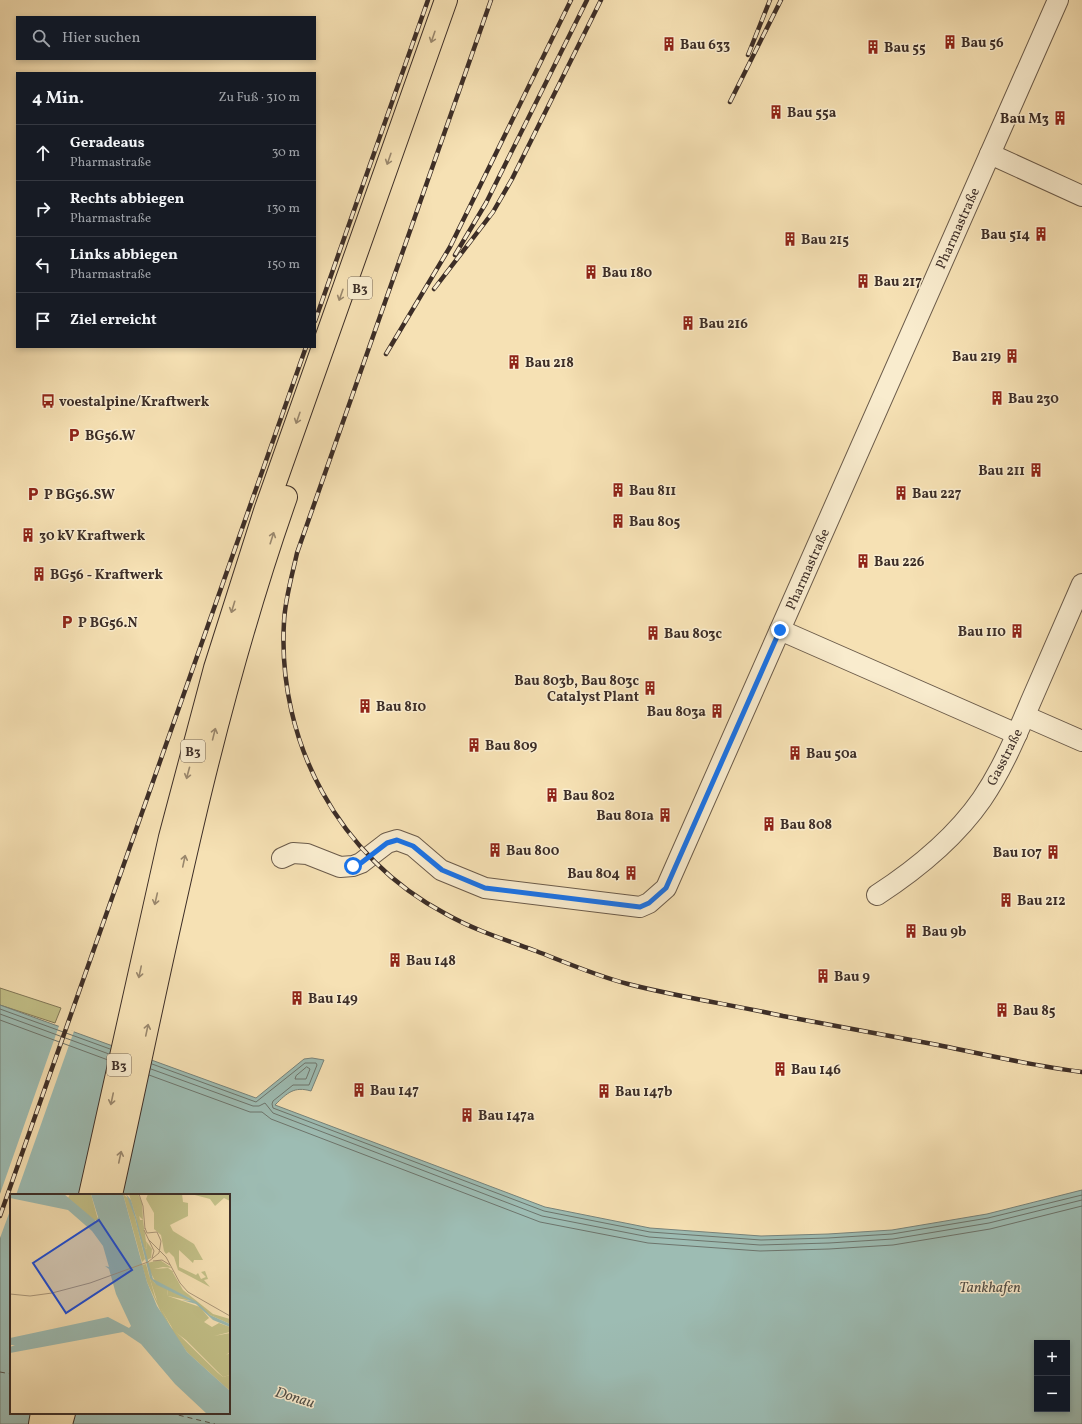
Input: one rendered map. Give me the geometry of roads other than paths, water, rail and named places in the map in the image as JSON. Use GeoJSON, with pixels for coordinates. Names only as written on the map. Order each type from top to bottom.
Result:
{"type":"FeatureCollection","features":[{"type":"Feature","properties":{"kind":"main road","name":"B3"},"geometry":{"type":"LineString","coordinates":[[111,1194],[158,937],[170,837],[215,668],[245,570],[446,0]]}},
{"type":"Feature","properties":{"kind":"main road","name":"B3"},"geometry":{"type":"LineString","coordinates":[[90,1194],[158,937],[205,771],[244,624],[283,505],[461,0]]}},
{"type":"Feature","properties":{"kind":"main road"},"geometry":{"type":"LineString","coordinates":[[40,1424],[42,1414]]}},
{"type":"Feature","properties":{"kind":"main road"},"geometry":{"type":"LineString","coordinates":[[61,1424],[64,1414]]}},
{"type":"Feature","properties":{"kind":"street","name":"Pharmastraße"},"geometry":{"type":"LineString","coordinates":[[282,858],[294,853],[307,854],[340,867],[353,866],[361,863],[387,843],[397,840],[413,846],[442,870],[485,888],[640,907],[649,903],[666,888],[1058,0]]}},
{"type":"Feature","properties":{"kind":"street"},"geometry":{"type":"LineString","coordinates":[[990,154],[1082,196]]}},
{"type":"Feature","properties":{"kind":"street","name":"Gasstraße"},"geometry":{"type":"LineString","coordinates":[[878,895],[941,846],[964,822],[982,799],[998,773],[1025,716],[1082,584]]}},
{"type":"Feature","properties":{"kind":"street"},"geometry":{"type":"LineString","coordinates":[[780,630],[1016,734]]}},
{"type":"Feature","properties":{"kind":"street"},"geometry":{"type":"LineString","coordinates":[[1025,716],[1082,741]]}},
{"type":"Feature","properties":{"kind":"water"},"geometry":{"type":"Polygon","coordinates":[[[0,1005],[256,1098],[304,1059],[312,1058],[324,1060],[311,1091],[300,1089],[295,1090],[283,1097],[275,1105],[545,1207],[650,1228],[761,1236],[892,1230],[987,1214],[1082,1190],[1082,1424],[0,1424],[0,1005]]]}},
{"type":"Feature","properties":{"kind":"railway"},"geometry":{"type":"LineString","coordinates":[[316,318],[428,0]]}},
{"type":"Feature","properties":{"kind":"railway"},"geometry":{"type":"LineString","coordinates":[[491,0],[297,553],[289,588],[284,622],[285,667],[291,710],[304,752],[322,792],[346,829],[375,862],[408,890],[446,914],[468,925],[582,969],[616,981],[667,993],[1064,1070],[1082,1072]]}},
{"type":"Feature","properties":{"kind":"railway"},"geometry":{"type":"LineString","coordinates":[[386,354],[450,247],[571,0]]}},
{"type":"Feature","properties":{"kind":"railway"},"geometry":{"type":"LineString","coordinates":[[455,255],[486,203],[587,0]]}},
{"type":"Feature","properties":{"kind":"railway"},"geometry":{"type":"LineString","coordinates":[[434,289],[493,212],[512,179],[601,0]]}},
{"type":"Feature","properties":{"kind":"railway"},"geometry":{"type":"LineString","coordinates":[[748,55],[770,0]]}},
{"type":"Feature","properties":{"kind":"railway"},"geometry":{"type":"LineString","coordinates":[[730,102],[781,0]]}},
{"type":"Feature","properties":{"kind":"railway"},"geometry":{"type":"LineString","coordinates":[[0,1216],[306,348]]}},
{"type":"Feature","properties":{"kind":"place","name":"Bau 56"},"geometry":{"type":"Point","coordinates":[950,42]}},
{"type":"Feature","properties":{"kind":"place","name":"Bau 633"},"geometry":{"type":"Point","coordinates":[669,44]}},
{"type":"Feature","properties":{"kind":"place","name":"Bau 55"},"geometry":{"type":"Point","coordinates":[873,47]}},
{"type":"Feature","properties":{"kind":"place","name":"Bau 55a"},"geometry":{"type":"Point","coordinates":[776,112]}},
{"type":"Feature","properties":{"kind":"place","name":"Bau M3"},"geometry":{"type":"Point","coordinates":[1060,118]}},
{"type":"Feature","properties":{"kind":"place","name":"Bau 514"},"geometry":{"type":"Point","coordinates":[1041,234]}},
{"type":"Feature","properties":{"kind":"place","name":"Bau 215"},"geometry":{"type":"Point","coordinates":[790,239]}},
{"type":"Feature","properties":{"kind":"place","name":"Bau 180"},"geometry":{"type":"Point","coordinates":[591,272]}},
{"type":"Feature","properties":{"kind":"place","name":"Bau 217"},"geometry":{"type":"Point","coordinates":[863,281]}},
{"type":"Feature","properties":{"kind":"place","name":"Bau 216"},"geometry":{"type":"Point","coordinates":[688,323]}},
{"type":"Feature","properties":{"kind":"place","name":"Bau 219"},"geometry":{"type":"Point","coordinates":[1012,356]}},
{"type":"Feature","properties":{"kind":"place","name":"Bau 218"},"geometry":{"type":"Point","coordinates":[514,362]}},
{"type":"Feature","properties":{"kind":"place","name":"Bau 230"},"geometry":{"type":"Point","coordinates":[997,398]}},
{"type":"Feature","properties":{"kind":"place","name":"voestalpine/Kraftwerk"},"geometry":{"type":"Point","coordinates":[48,401]}},
{"type":"Feature","properties":{"kind":"place","name":"BG56.W"},"geometry":{"type":"Point","coordinates":[74,435]}},
{"type":"Feature","properties":{"kind":"place","name":"Bau 211"},"geometry":{"type":"Point","coordinates":[1036,470]}},
{"type":"Feature","properties":{"kind":"place","name":"Bau 811"},"geometry":{"type":"Point","coordinates":[618,490]}},
{"type":"Feature","properties":{"kind":"place","name":"Bau 227"},"geometry":{"type":"Point","coordinates":[901,493]}},
{"type":"Feature","properties":{"kind":"place","name":"P BG56.SW"},"geometry":{"type":"Point","coordinates":[33,494]}},
{"type":"Feature","properties":{"kind":"place","name":"Bau 805"},"geometry":{"type":"Point","coordinates":[618,521]}},
{"type":"Feature","properties":{"kind":"place","name":"30 kV Kraftwerk"},"geometry":{"type":"Point","coordinates":[28,535]}},
{"type":"Feature","properties":{"kind":"place","name":"Bau 226"},"geometry":{"type":"Point","coordinates":[863,561]}},
{"type":"Feature","properties":{"kind":"place","name":"BG56 - Kraftwerk"},"geometry":{"type":"Point","coordinates":[39,574]}},
{"type":"Feature","properties":{"kind":"place","name":"P BG56.N"},"geometry":{"type":"Point","coordinates":[67,622]}},
{"type":"Feature","properties":{"kind":"place","name":"Bau 110"},"geometry":{"type":"Point","coordinates":[1017,631]}},
{"type":"Feature","properties":{"kind":"place","name":"Bau 803c"},"geometry":{"type":"Point","coordinates":[653,633]}},
{"type":"Feature","properties":{"kind":"place","name":"Bau 803b, Bau 803c Catalyst Plant"},"geometry":{"type":"Point","coordinates":[650,688]}},
{"type":"Feature","properties":{"kind":"place","name":"Bau 810"},"geometry":{"type":"Point","coordinates":[365,706]}},
{"type":"Feature","properties":{"kind":"place","name":"Bau 803a"},"geometry":{"type":"Point","coordinates":[717,711]}},
{"type":"Feature","properties":{"kind":"place","name":"Bau 809"},"geometry":{"type":"Point","coordinates":[474,745]}},
{"type":"Feature","properties":{"kind":"place","name":"Bau 50a"},"geometry":{"type":"Point","coordinates":[795,753]}},
{"type":"Feature","properties":{"kind":"place","name":"Bau 802"},"geometry":{"type":"Point","coordinates":[552,795]}},
{"type":"Feature","properties":{"kind":"place","name":"Bau 801a"},"geometry":{"type":"Point","coordinates":[665,815]}},
{"type":"Feature","properties":{"kind":"place","name":"Bau 808"},"geometry":{"type":"Point","coordinates":[769,824]}},
{"type":"Feature","properties":{"kind":"place","name":"Bau 800"},"geometry":{"type":"Point","coordinates":[495,850]}},
{"type":"Feature","properties":{"kind":"place","name":"Bau 107"},"geometry":{"type":"Point","coordinates":[1053,852]}},
{"type":"Feature","properties":{"kind":"place","name":"Bau 804"},"geometry":{"type":"Point","coordinates":[631,873]}},
{"type":"Feature","properties":{"kind":"place","name":"Bau 212"},"geometry":{"type":"Point","coordinates":[1006,900]}},
{"type":"Feature","properties":{"kind":"place","name":"Bau 9b"},"geometry":{"type":"Point","coordinates":[911,931]}},
{"type":"Feature","properties":{"kind":"place","name":"Bau 148"},"geometry":{"type":"Point","coordinates":[395,960]}},
{"type":"Feature","properties":{"kind":"place","name":"Bau 9"},"geometry":{"type":"Point","coordinates":[823,976]}},
{"type":"Feature","properties":{"kind":"place","name":"Bau 149"},"geometry":{"type":"Point","coordinates":[297,998]}},
{"type":"Feature","properties":{"kind":"place","name":"Bau 85"},"geometry":{"type":"Point","coordinates":[1002,1010]}},
{"type":"Feature","properties":{"kind":"place","name":"Bau 146"},"geometry":{"type":"Point","coordinates":[780,1069]}},
{"type":"Feature","properties":{"kind":"place","name":"Bau 147"},"geometry":{"type":"Point","coordinates":[359,1090]}},
{"type":"Feature","properties":{"kind":"place","name":"Bau 147b"},"geometry":{"type":"Point","coordinates":[604,1091]}},
{"type":"Feature","properties":{"kind":"place","name":"Bau 147a"},"geometry":{"type":"Point","coordinates":[467,1115]}},
{"type":"Feature","properties":{"kind":"water label","name":"Tankhafen"},"geometry":{"type":"Point","coordinates":[990,1287]}},
{"type":"Feature","properties":{"kind":"water label","name":"Donau"},"geometry":{"type":"Point","coordinates":[295,1397]}}]}
